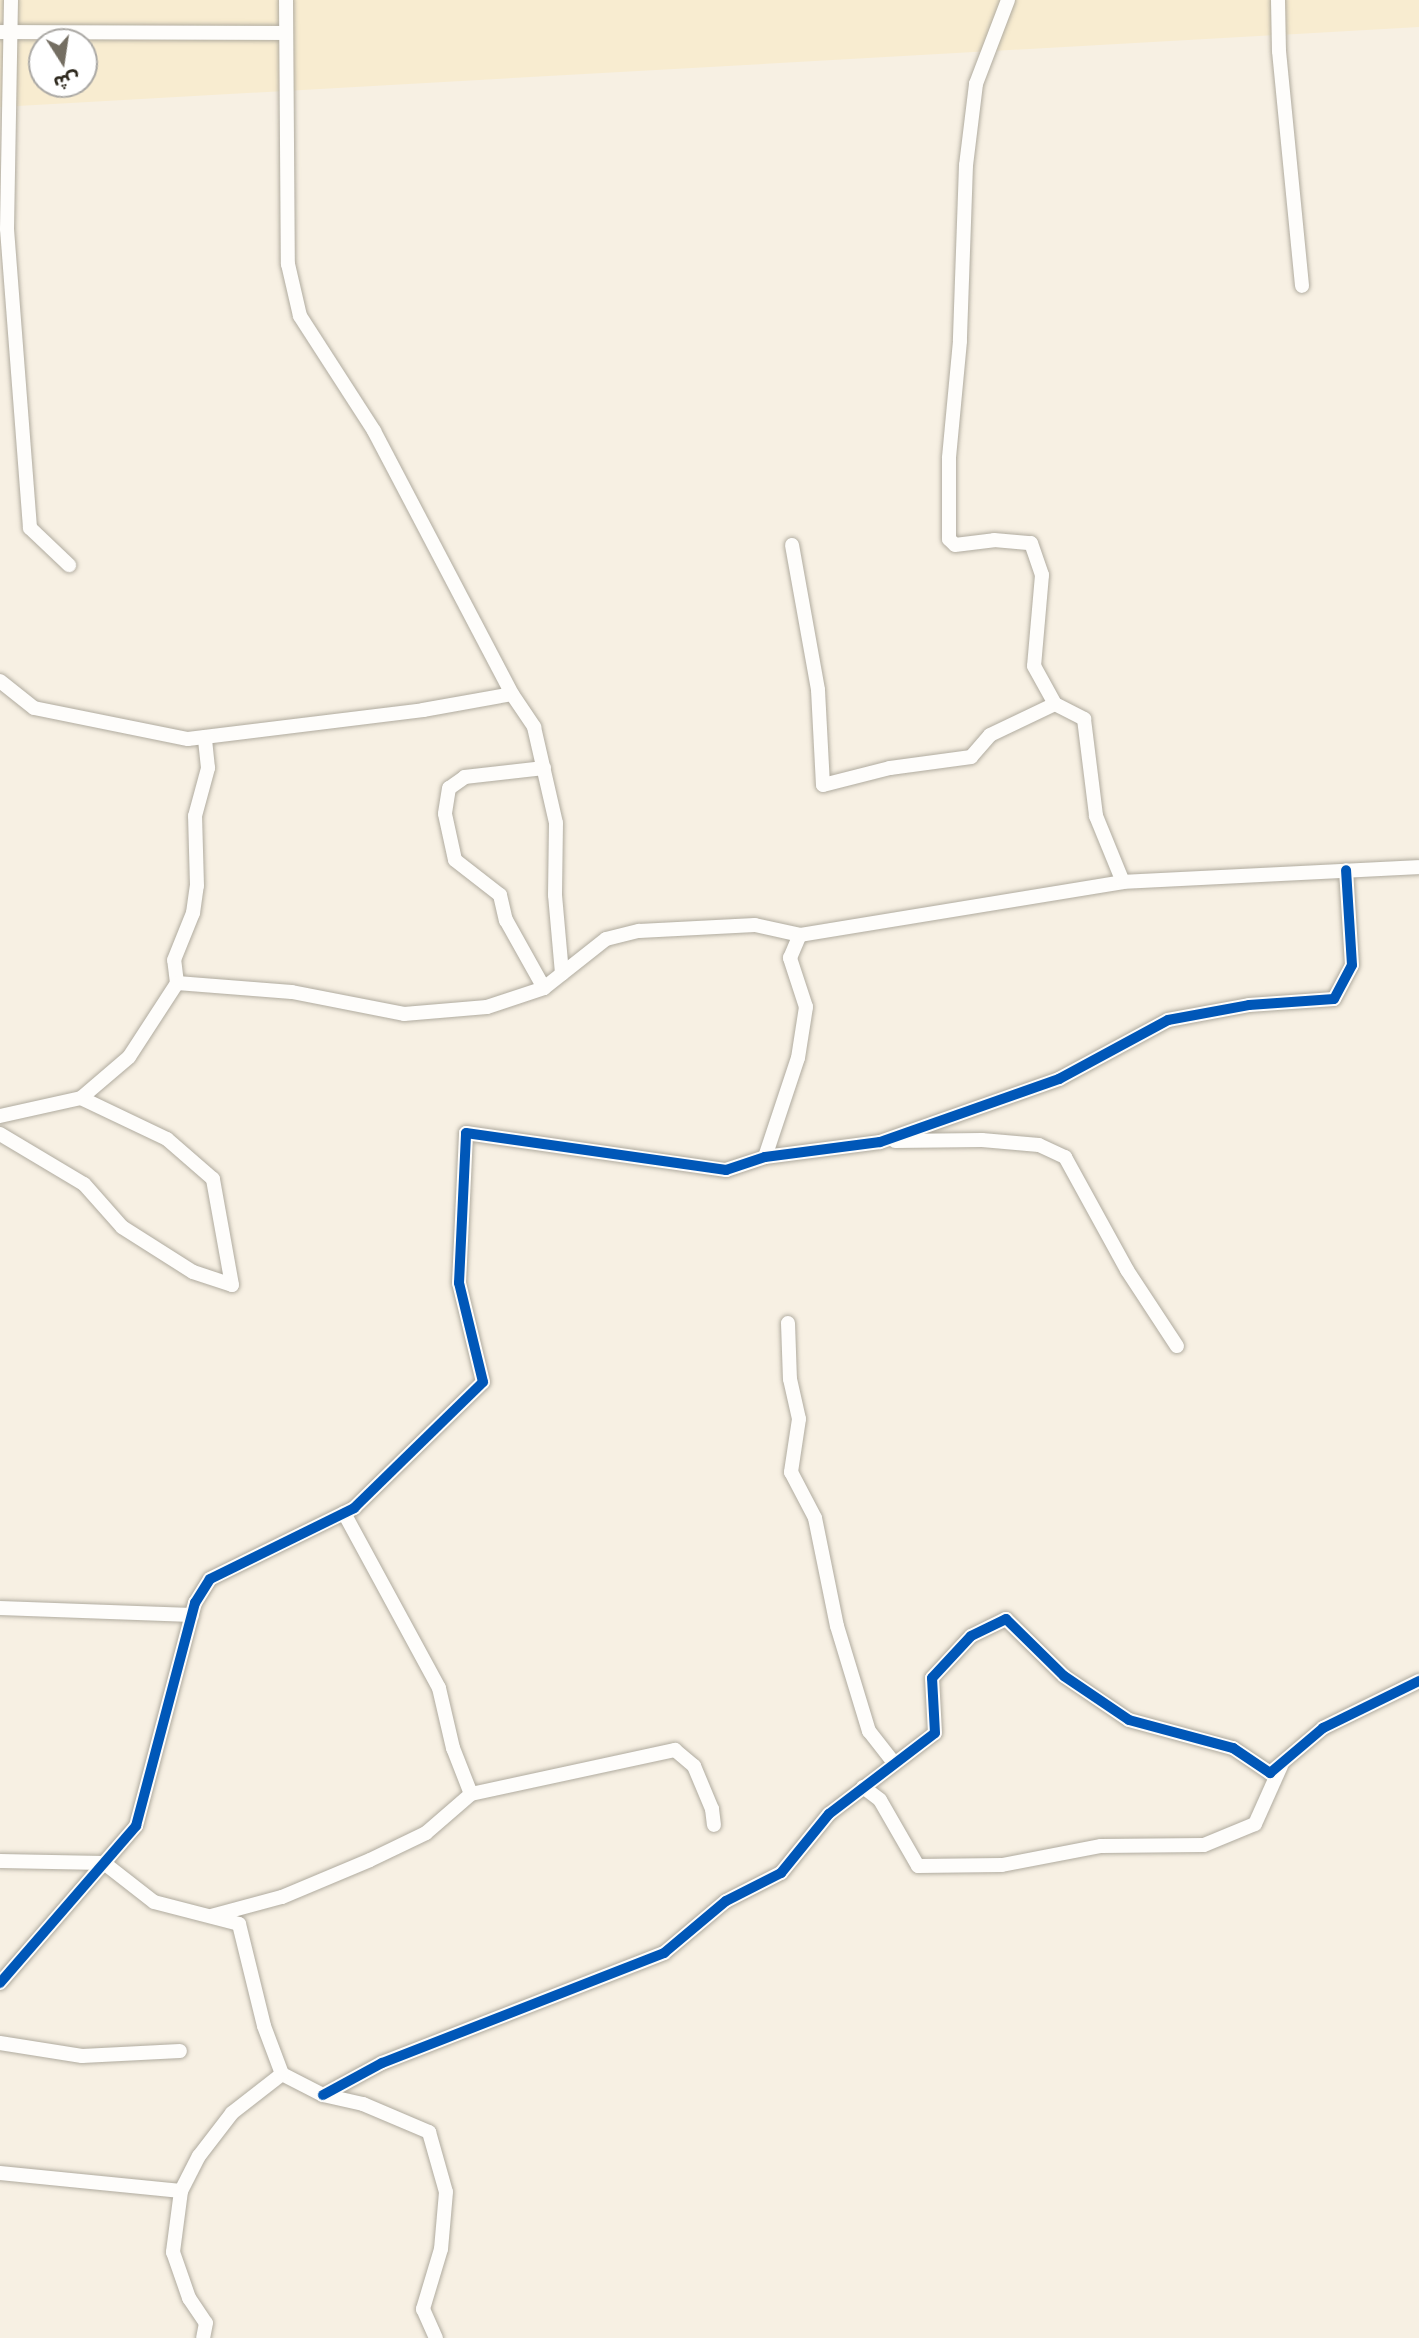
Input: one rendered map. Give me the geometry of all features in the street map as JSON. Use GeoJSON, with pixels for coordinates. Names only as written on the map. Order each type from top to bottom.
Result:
{"type":"FeatureCollection","features":[{"type":"Feature","properties":{"kind":"street"},"geometry":{"type":"LineString","coordinates":[[11,0],[5,32],[7,229],[30,528],[69,565]]}},
{"type":"Feature","properties":{"kind":"street"},"geometry":{"type":"LineString","coordinates":[[286,0],[288,264],[300,316],[374,431],[512,694],[534,727],[556,822],[555,895],[562,974]]}},
{"type":"Feature","properties":{"kind":"street"},"geometry":{"type":"LineString","coordinates":[[1008,0],[976,85],[966,165],[960,341],[949,458],[950,539],[955,545],[994,540],[1031,543],[1042,575],[1034,666],[1055,704],[1084,719],[1096,816],[1123,882]]}},
{"type":"Feature","properties":{"kind":"street"},"geometry":{"type":"LineString","coordinates":[[1278,0],[1279,51],[1302,286]]}},
{"type":"Feature","properties":{"kind":"street"},"geometry":{"type":"LineString","coordinates":[[5,32],[286,33]]}},
{"type":"Feature","properties":{"kind":"street"},"geometry":{"type":"LineString","coordinates":[[792,545],[818,691],[823,786],[890,768],[971,757],[990,734],[1055,704]]}},
{"type":"Feature","properties":{"kind":"street"},"geometry":{"type":"LineString","coordinates":[[0,681],[34,708],[188,739],[423,710],[512,694]]}},
{"type":"Feature","properties":{"kind":"street"},"geometry":{"type":"LineString","coordinates":[[0,1116],[81,1098],[129,1056],[177,984],[174,960],[193,913],[197,886],[195,816],[208,768],[205,737]]}},
{"type":"Feature","properties":{"kind":"street"},"geometry":{"type":"LineString","coordinates":[[544,768],[466,777],[449,788],[445,814],[455,860],[500,895],[506,920],[544,988]]}},
{"type":"Feature","properties":{"kind":"street"},"geometry":{"type":"LineString","coordinates":[[177,984],[292,992],[404,1014],[487,1007],[544,988],[606,939],[639,931],[755,925],[800,935],[1123,882],[1419,867]]}},
{"type":"Feature","properties":{"kind":"street"},"geometry":{"type":"LineString","coordinates":[[880,1142],[1059,1079],[1168,1020],[1249,1005],[1310,1004],[1334,999],[1352,965],[1346,870]]}},
{"type":"Feature","properties":{"kind":"street"},"geometry":{"type":"LineString","coordinates":[[765,1157],[798,1058],[806,1007],[790,958],[800,935]]}},
{"type":"Feature","properties":{"kind":"street"},"geometry":{"type":"LineString","coordinates":[[0,1134],[84,1184],[122,1227],[192,1272],[232,1285],[213,1178],[167,1139],[81,1098]]}},
{"type":"Feature","properties":{"kind":"street"},"geometry":{"type":"LineString","coordinates":[[0,1983],[136,1826],[192,1615],[210,1579],[344,1513],[483,1382],[459,1283],[466,1133],[726,1170],[765,1157],[880,1142],[982,1140],[1039,1145],[1065,1157],[1126,1270],[1177,1346]]}},
{"type":"Feature","properties":{"kind":"street"},"geometry":{"type":"LineString","coordinates":[[788,1324],[790,1379],[799,1419],[791,1472],[815,1518],[837,1626],[869,1731],[894,1763]]}},
{"type":"Feature","properties":{"kind":"street"},"geometry":{"type":"LineString","coordinates":[[344,1513],[439,1688],[453,1748],[471,1794]]}},
{"type":"Feature","properties":{"kind":"street"},"geometry":{"type":"LineString","coordinates":[[0,1608],[192,1615]]}},
{"type":"Feature","properties":{"kind":"street"},"geometry":{"type":"LineString","coordinates":[[323,2095],[382,2063],[664,1953],[726,1901],[781,1873],[829,1814],[935,1732],[932,1678],[971,1636],[1006,1619],[1064,1676],[1129,1720],[1233,1748],[1270,1773],[1323,1728],[1419,1681]]}},
{"type":"Feature","properties":{"kind":"street"},"geometry":{"type":"LineString","coordinates":[[209,1916],[282,1897],[370,1860],[426,1833],[471,1794],[675,1750],[694,1766],[712,1810],[714,1825]]}},
{"type":"Feature","properties":{"kind":"street"},"geometry":{"type":"LineString","coordinates":[[863,1787],[880,1800],[918,1866],[1002,1865],[1101,1846],[1204,1845],[1255,1824],[1281,1766]]}},
{"type":"Feature","properties":{"kind":"street"},"geometry":{"type":"LineString","coordinates":[[0,1861],[104,1863],[154,1902],[239,1924],[264,2026],[282,2074],[323,2095],[363,2104],[429,2132],[446,2192],[441,2249],[423,2309],[436,2338]]}},
{"type":"Feature","properties":{"kind":"street"},"geometry":{"type":"LineString","coordinates":[[0,2043],[82,2056],[180,2051]]}},
{"type":"Feature","properties":{"kind":"street"},"geometry":{"type":"LineString","coordinates":[[203,2338],[206,2323],[189,2298],[173,2252],[181,2191],[198,2156],[232,2113],[282,2074]]}},
{"type":"Feature","properties":{"kind":"street"},"geometry":{"type":"LineString","coordinates":[[0,2173],[181,2191]]}},
{"type":"Feature","properties":{"kind":"shaded area"},"geometry":{"type":"Polygon","coordinates":[[[0,0],[1419,0],[1419,27],[0,107],[0,0]]]}},
{"type":"Feature","properties":{"kind":"cycle path"},"geometry":{"type":"LineString","coordinates":[[0,1983],[136,1826],[195,1603],[210,1579],[354,1508],[483,1382],[459,1283],[466,1133],[726,1170],[765,1157],[880,1142],[1059,1079],[1168,1020],[1249,1005],[1334,999],[1352,965],[1346,870]]}},
{"type":"Feature","properties":{"kind":"cycle path"},"geometry":{"type":"LineString","coordinates":[[323,2095],[382,2063],[664,1953],[726,1901],[781,1873],[829,1814],[935,1733],[932,1678],[971,1636],[1006,1619],[1064,1676],[1129,1720],[1233,1748],[1270,1773],[1323,1728],[1419,1681]]}}]}
